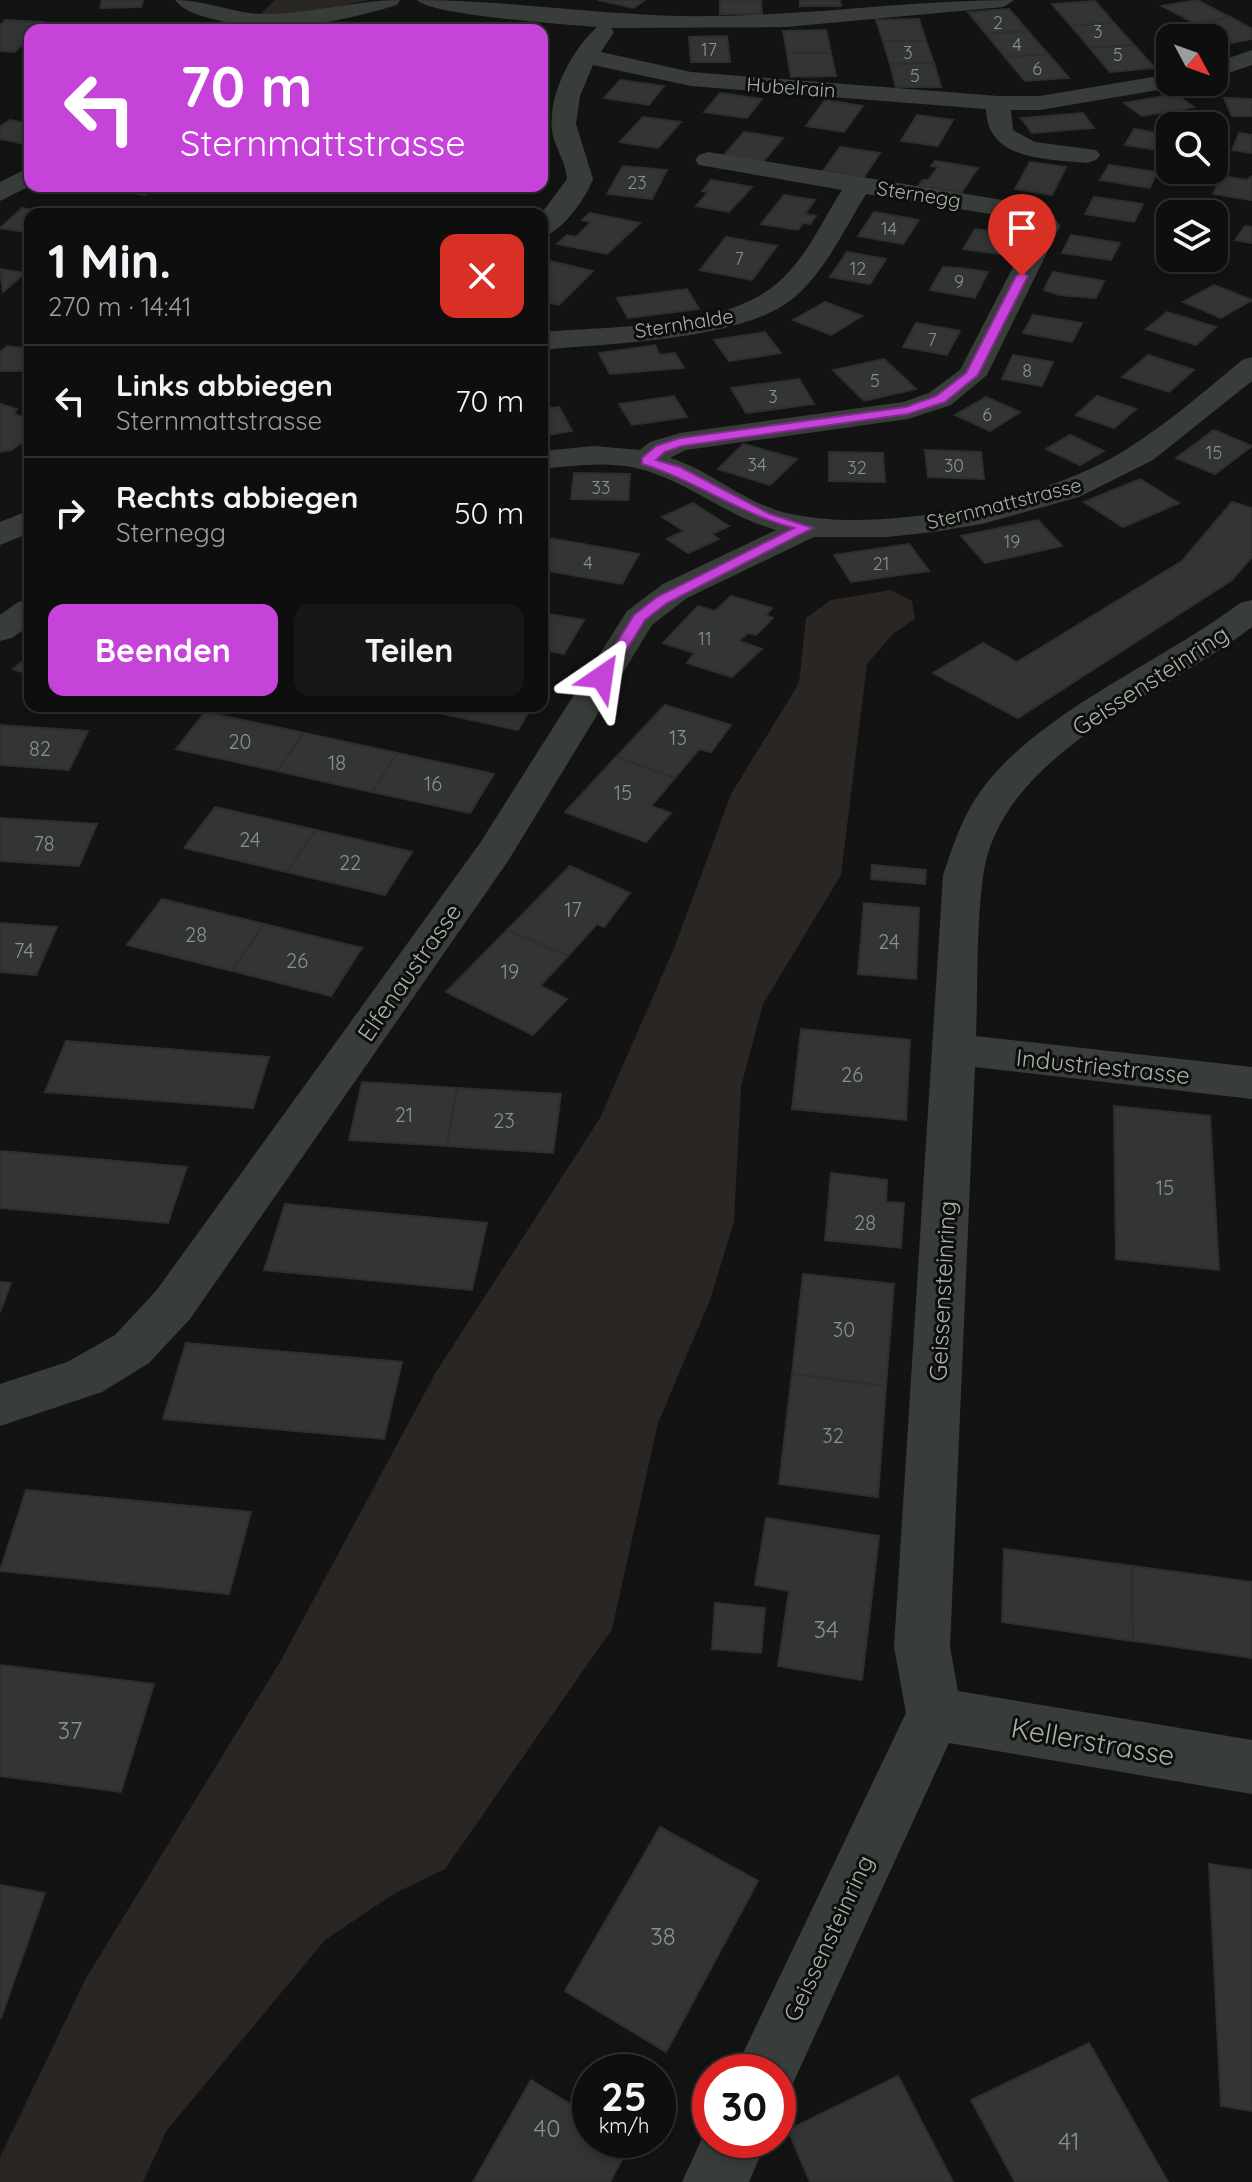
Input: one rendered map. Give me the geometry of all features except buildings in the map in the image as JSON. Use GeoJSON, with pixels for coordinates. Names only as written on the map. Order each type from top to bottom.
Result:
{"type":"FeatureCollection","features":[{"type":"Feature","properties":{"kind":"street"},"geometry":{"type":"LineString","coordinates":[[186,0],[236,18],[301,20],[389,0]]}},
{"type":"Feature","properties":{"kind":"street"},"geometry":{"type":"LineString","coordinates":[[428,0],[609,24],[786,10],[1003,0]]}},
{"type":"Feature","properties":{"kind":"street"},"geometry":{"type":"LineString","coordinates":[[548,222],[576,190],[580,179],[565,134],[565,113],[586,56],[609,24]]}},
{"type":"Feature","properties":{"kind":"street","name":"Hubelrain"},"geometry":{"type":"LineString","coordinates":[[586,56],[674,76],[998,103],[1040,103],[1156,83]]}},
{"type":"Feature","properties":{"kind":"street"},"geometry":{"type":"LineString","coordinates":[[1228,66],[1252,57]]}},
{"type":"Feature","properties":{"kind":"street"},"geometry":{"type":"LineString","coordinates":[[998,103],[1004,135],[1015,142],[1087,155]]}},
{"type":"Feature","properties":{"kind":"street","name":"Sternegg"},"geometry":{"type":"LineString","coordinates":[[647,461],[661,449],[680,442],[908,410],[940,399],[972,375],[1047,226],[1042,218],[1027,212],[708,160]]}},
{"type":"Feature","properties":{"kind":"street"},"geometry":{"type":"LineString","coordinates":[[0,193],[24,179]]}},
{"type":"Feature","properties":{"kind":"street","name":"Sternhalde"},"geometry":{"type":"LineString","coordinates":[[548,340],[713,321],[768,305],[793,283],[859,184]]}},
{"type":"Feature","properties":{"kind":"street","name":"Sternmattstrasse"},"geometry":{"type":"LineString","coordinates":[[548,459],[583,455],[647,461],[676,470],[765,517],[806,528],[886,529],[938,522],[1048,496],[1100,477],[1180,427],[1252,366]]}},
{"type":"Feature","properties":{"kind":"street"},"geometry":{"type":"LineString","coordinates":[[0,535],[24,523]]}},
{"type":"Feature","properties":{"kind":"street","name":"Elfenaustrasse"},"geometry":{"type":"LineString","coordinates":[[0,1405],[84,1377],[132,1349],[173,1305],[494,852],[639,618],[675,591],[806,528]]}},
{"type":"Feature","properties":{"kind":"street","name":"Geissensteinring"},"geometry":{"type":"LineString","coordinates":[[774,2054],[934,1714],[922,1647],[963,875],[980,823],[1000,792],[1070,733],[1252,610]]}},
{"type":"Feature","properties":{"kind":"street"},"geometry":{"type":"LineString","coordinates":[[0,631],[24,613]]}},
{"type":"Feature","properties":{"kind":"street","name":"Industriestrasse"},"geometry":{"type":"LineString","coordinates":[[955,1049],[1252,1083]]}},
{"type":"Feature","properties":{"kind":"street","name":"Kellerstrasse"},"geometry":{"type":"LineString","coordinates":[[934,1714],[1252,1767]]}},
{"type":"Feature","properties":{"kind":"street"},"geometry":{"type":"LineString","coordinates":[[715,2182],[726,2158]]}},
{"type":"Feature","properties":{"kind":"shaded area"},"geometry":{"type":"Polygon","coordinates":[[[275,0],[369,0],[294,15],[261,14],[275,0]]]}},
{"type":"Feature","properties":{"kind":"shaded area"},"geometry":{"type":"Polygon","coordinates":[[[891,590],[912,601],[915,619],[893,634],[867,664],[841,875],[763,1004],[741,1087],[734,1222],[710,1300],[658,1423],[612,1629],[445,1869],[395,1893],[325,1940],[167,2130],[143,2182],[0,2182],[0,2157],[86,1978],[280,1662],[436,1372],[600,1118],[675,946],[731,794],[799,683],[806,618],[831,600],[891,590]]]}},
{"type":"Feature","properties":{"kind":"route"},"geometry":{"type":"LineString","coordinates":[[602,677],[639,618],[662,600],[806,528],[765,517],[676,470],[647,461],[661,449],[680,442],[908,410],[940,399],[972,375],[1022,276]]}}]}
